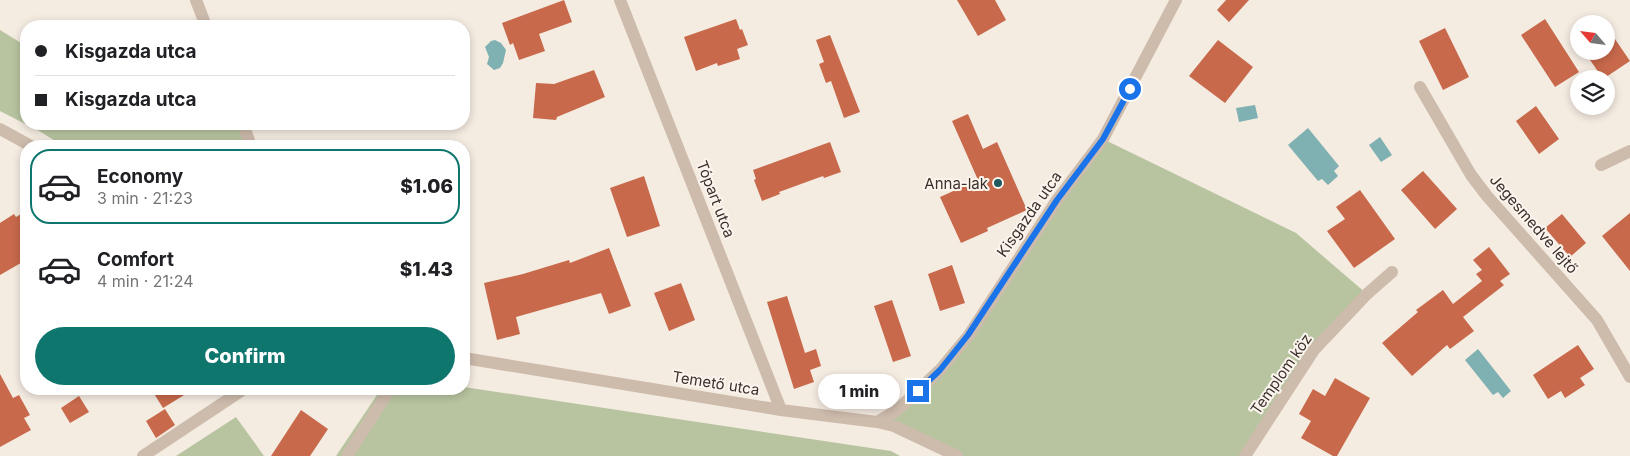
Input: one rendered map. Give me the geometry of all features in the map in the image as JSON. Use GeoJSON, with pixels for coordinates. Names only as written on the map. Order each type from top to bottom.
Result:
{"type":"FeatureCollection","features":[{"type":"Feature","properties":{"kind":"street"},"geometry":{"type":"LineString","coordinates":[[196,0],[204,20]]}},
{"type":"Feature","properties":{"kind":"street","name":"Tópart utca"},"geometry":{"type":"LineString","coordinates":[[620,0],[781,410]]}},
{"type":"Feature","properties":{"kind":"street","name":"Kisgazda utca"},"geometry":{"type":"LineString","coordinates":[[877,422],[896,411],[940,370],[968,335],[1057,200],[1103,139],[1176,0]]}},
{"type":"Feature","properties":{"kind":"street","name":"Jegesmedve lejtő"},"geometry":{"type":"LineString","coordinates":[[1420,87],[1476,182],[1597,320],[1630,378]]}},
{"type":"Feature","properties":{"kind":"street"},"geometry":{"type":"LineString","coordinates":[[0,129],[20,140]]}},
{"type":"Feature","properties":{"kind":"street"},"geometry":{"type":"LineString","coordinates":[[1601,165],[1630,151]]}},
{"type":"Feature","properties":{"kind":"street","name":"Templom köz"},"geometry":{"type":"LineString","coordinates":[[1245,456],[1314,350],[1366,294],[1392,272]]}},
{"type":"Feature","properties":{"kind":"street","name":"Temető utca"},"geometry":{"type":"LineString","coordinates":[[470,359],[781,410],[877,422],[894,426],[957,456]]}},
{"type":"Feature","properties":{"kind":"street"},"geometry":{"type":"LineString","coordinates":[[143,456],[235,395]]}},
{"type":"Feature","properties":{"kind":"street"},"geometry":{"type":"LineString","coordinates":[[347,456],[386,395]]}},
{"type":"Feature","properties":{"kind":"green space"},"geometry":{"type":"Polygon","coordinates":[[[0,30],[20,42],[20,121],[0,111],[0,30]]]}},
{"type":"Feature","properties":{"kind":"green space"},"geometry":{"type":"Polygon","coordinates":[[[37,130],[242,130],[247,140],[54,140],[37,130]]]}},
{"type":"Feature","properties":{"kind":"green space"},"geometry":{"type":"Polygon","coordinates":[[[1103,139],[1296,233],[1367,294],[1314,350],[1245,456],[957,456],[877,422],[940,370],[1103,139]]]}},
{"type":"Feature","properties":{"kind":"green space"},"geometry":{"type":"Polygon","coordinates":[[[470,388],[891,451],[900,456],[336,456],[377,395],[470,395],[470,388]]]}},
{"type":"Feature","properties":{"kind":"green space"},"geometry":{"type":"Polygon","coordinates":[[[236,417],[264,456],[176,456],[236,417]]]}},
{"type":"Feature","properties":{"kind":"water"},"geometry":{"type":"Polygon","coordinates":[[[495,40],[501,43],[506,50],[500,68],[494,70],[487,64],[489,57],[485,47],[495,40]]]}},
{"type":"Feature","properties":{"kind":"water"},"geometry":{"type":"Polygon","coordinates":[[[1255,105],[1258,118],[1239,122],[1236,108],[1255,105]]]}},
{"type":"Feature","properties":{"kind":"water"},"geometry":{"type":"Polygon","coordinates":[[[1308,128],[1339,166],[1334,171],[1338,176],[1328,185],[1322,179],[1318,181],[1288,145],[1308,128]]]}},
{"type":"Feature","properties":{"kind":"water"},"geometry":{"type":"Polygon","coordinates":[[[1380,137],[1392,155],[1381,162],[1369,145],[1380,137]]]}},
{"type":"Feature","properties":{"kind":"water"},"geometry":{"type":"Polygon","coordinates":[[[1478,349],[1511,391],[1503,398],[1498,392],[1493,395],[1465,360],[1478,349]]]}},
{"type":"Feature","properties":{"kind":"building"},"geometry":{"type":"Polygon","coordinates":[[[564,0],[572,22],[539,34],[545,51],[519,60],[513,43],[510,45],[502,23],[564,0]]]}},
{"type":"Feature","properties":{"kind":"building"},"geometry":{"type":"Polygon","coordinates":[[[957,0],[995,0],[1006,20],[978,36],[957,0]]]}},
{"type":"Feature","properties":{"kind":"building"},"geometry":{"type":"Polygon","coordinates":[[[1226,0],[1249,0],[1229,22],[1217,10],[1226,0]]]}},
{"type":"Feature","properties":{"kind":"building"},"geometry":{"type":"Polygon","coordinates":[[[736,19],[748,45],[737,49],[740,59],[718,66],[717,63],[696,71],[684,37],[736,19]]]}},
{"type":"Feature","properties":{"kind":"building"},"geometry":{"type":"Polygon","coordinates":[[[1545,19],[1578,70],[1570,70],[1570,78],[1555,87],[1521,35],[1545,19]]]}},
{"type":"Feature","properties":{"kind":"building"},"geometry":{"type":"Polygon","coordinates":[[[1445,28],[1469,77],[1443,90],[1419,41],[1445,28]]]}},
{"type":"Feature","properties":{"kind":"building"},"geometry":{"type":"Polygon","coordinates":[[[830,35],[860,112],[844,118],[831,81],[826,83],[819,64],[824,62],[816,40],[830,35]]]}},
{"type":"Feature","properties":{"kind":"building"},"geometry":{"type":"Polygon","coordinates":[[[1615,39],[1630,61],[1615,71],[1597,70],[1590,60],[1615,60],[1615,39]]]}},
{"type":"Feature","properties":{"kind":"building"},"geometry":{"type":"Polygon","coordinates":[[[1218,40],[1253,67],[1225,103],[1189,76],[1218,40]]]}},
{"type":"Feature","properties":{"kind":"building"},"geometry":{"type":"Polygon","coordinates":[[[594,70],[605,97],[557,117],[556,120],[533,118],[536,83],[554,84],[594,70]]]}},
{"type":"Feature","properties":{"kind":"building"},"geometry":{"type":"Polygon","coordinates":[[[1536,106],[1559,139],[1539,154],[1516,121],[1536,106]]]}},
{"type":"Feature","properties":{"kind":"building"},"geometry":{"type":"Polygon","coordinates":[[[968,114],[983,149],[997,142],[1027,210],[987,228],[988,231],[961,243],[940,197],[978,180],[952,121],[968,114]]]}},
{"type":"Feature","properties":{"kind":"building"},"geometry":{"type":"Polygon","coordinates":[[[830,142],[841,172],[824,178],[823,176],[779,192],[780,194],[762,201],[754,180],[756,179],[753,170],[830,142]]]}},
{"type":"Feature","properties":{"kind":"building"},"geometry":{"type":"Polygon","coordinates":[[[1423,171],[1457,209],[1435,229],[1401,190],[1423,171]]]}},
{"type":"Feature","properties":{"kind":"building"},"geometry":{"type":"Polygon","coordinates":[[[644,176],[660,226],[627,237],[610,188],[644,176]]]}},
{"type":"Feature","properties":{"kind":"building"},"geometry":{"type":"Polygon","coordinates":[[[1360,190],[1395,239],[1354,268],[1327,231],[1345,219],[1336,207],[1360,190]]]}},
{"type":"Feature","properties":{"kind":"building"},"geometry":{"type":"Polygon","coordinates":[[[1630,213],[1630,271],[1602,236],[1630,213]]]}},
{"type":"Feature","properties":{"kind":"building"},"geometry":{"type":"Polygon","coordinates":[[[14,214],[16,217],[20,215],[20,263],[0,275],[0,223],[14,214]]]}},
{"type":"Feature","properties":{"kind":"building"},"geometry":{"type":"Polygon","coordinates":[[[1562,214],[1586,243],[1570,257],[1545,228],[1562,214]]]}},
{"type":"Feature","properties":{"kind":"building"},"geometry":{"type":"Polygon","coordinates":[[[1489,247],[1510,274],[1500,281],[1504,285],[1463,317],[1474,331],[1450,349],[1447,345],[1412,376],[1382,343],[1418,312],[1416,310],[1443,290],[1453,304],[1482,281],[1476,274],[1482,270],[1473,260],[1489,247]]]}},
{"type":"Feature","properties":{"kind":"building"},"geometry":{"type":"Polygon","coordinates":[[[609,248],[631,306],[609,314],[601,293],[516,317],[520,334],[497,340],[484,283],[569,260],[570,263],[609,248]]]}},
{"type":"Feature","properties":{"kind":"building"},"geometry":{"type":"Polygon","coordinates":[[[952,265],[965,303],[940,311],[928,274],[952,265]]]}},
{"type":"Feature","properties":{"kind":"building"},"geometry":{"type":"Polygon","coordinates":[[[681,283],[695,320],[669,331],[654,293],[681,283]]]}},
{"type":"Feature","properties":{"kind":"building"},"geometry":{"type":"Polygon","coordinates":[[[787,296],[805,353],[816,349],[821,366],[810,370],[814,382],[794,389],[767,302],[787,296]]]}},
{"type":"Feature","properties":{"kind":"building"},"geometry":{"type":"Polygon","coordinates":[[[892,300],[911,356],[893,362],[874,306],[892,300]]]}},
{"type":"Feature","properties":{"kind":"building"},"geometry":{"type":"Polygon","coordinates":[[[1578,345],[1594,369],[1580,378],[1585,385],[1565,398],[1561,391],[1548,399],[1533,375],[1578,345]]]}},
{"type":"Feature","properties":{"kind":"building"},"geometry":{"type":"Polygon","coordinates":[[[0,374],[13,398],[19,395],[30,415],[24,418],[31,430],[0,447],[0,374]]]}},
{"type":"Feature","properties":{"kind":"building"},"geometry":{"type":"Polygon","coordinates":[[[1335,378],[1370,398],[1337,456],[1333,456],[1301,438],[1311,421],[1299,414],[1313,389],[1325,396],[1335,378]]]}},
{"type":"Feature","properties":{"kind":"building"},"geometry":{"type":"Polygon","coordinates":[[[155,395],[184,395],[163,408],[155,395]]]}},
{"type":"Feature","properties":{"kind":"building"},"geometry":{"type":"Polygon","coordinates":[[[79,396],[89,412],[70,423],[61,408],[79,396]]]}},
{"type":"Feature","properties":{"kind":"building"},"geometry":{"type":"Polygon","coordinates":[[[165,409],[175,425],[156,438],[146,421],[165,409]]]}},
{"type":"Feature","properties":{"kind":"building"},"geometry":{"type":"Polygon","coordinates":[[[301,410],[328,429],[310,456],[271,456],[301,410]]]}},
{"type":"Feature","properties":{"kind":"place","name":"Anna-lak"},"geometry":{"type":"Point","coordinates":[998,183]}},
{"type":"Feature","properties":{"kind":"route"},"geometry":{"type":"LineString","coordinates":[[918,391],[940,370],[968,335],[1057,200],[1103,139],[1130,89]]}}]}
